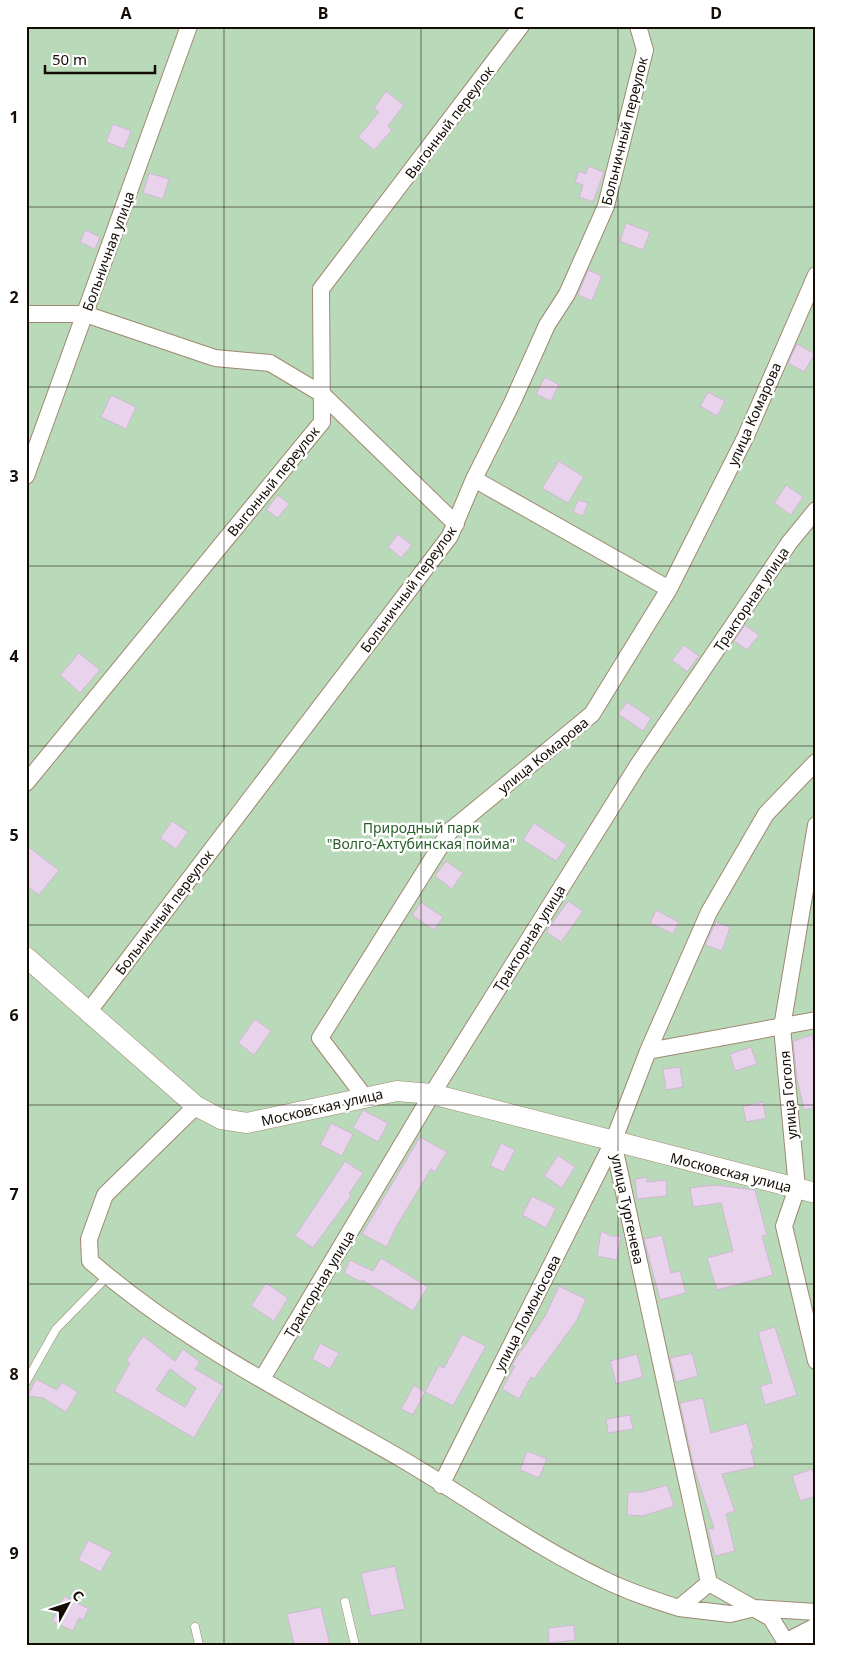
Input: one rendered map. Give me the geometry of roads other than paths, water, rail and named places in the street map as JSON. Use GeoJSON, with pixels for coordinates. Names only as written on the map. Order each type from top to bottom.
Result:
{"type":"FeatureCollection","features":[{"type":"Feature","properties":{"kind":"street","name":"Больничная улица"},"geometry":{"type":"LineString","coordinates":[[26,476],[189,26]]}},
{"type":"Feature","properties":{"kind":"street","name":"Выгонный переулок"},"geometry":{"type":"LineString","coordinates":[[26,783],[322,422],[321,289],[521,26]]}},
{"type":"Feature","properties":{"kind":"street","name":"Больничный переулок"},"geometry":{"type":"LineString","coordinates":[[89,1011],[450,536],[474,479],[512,403],[547,325],[568,294],[606,206],[645,50],[638,26]]}},
{"type":"Feature","properties":{"kind":"street","name":"улица Комарова"},"geometry":{"type":"LineString","coordinates":[[364,1096],[320,1038],[450,831],[592,714],[669,589],[746,436],[816,275]]}},
{"type":"Feature","properties":{"kind":"street"},"geometry":{"type":"LineString","coordinates":[[26,314],[85,314],[215,358],[270,363],[322,394],[456,524]]}},
{"type":"Feature","properties":{"kind":"street"},"geometry":{"type":"LineString","coordinates":[[474,479],[669,589]]}},
{"type":"Feature","properties":{"kind":"street","name":"Тракторная улица"},"geometry":{"type":"LineString","coordinates":[[262,1379],[432,1094],[638,765],[789,542],[816,510]]}},
{"type":"Feature","properties":{"kind":"street","name":"улица Тургенева"},"geometry":{"type":"LineString","coordinates":[[709,1583],[614,1142],[648,1051],[709,912],[766,814],[816,762]]}},
{"type":"Feature","properties":{"kind":"street","name":"улица Гоголя"},"geometry":{"type":"LineString","coordinates":[[816,825],[782,1027],[806,1191],[784,1226],[816,1361]]}},
{"type":"Feature","properties":{"kind":"street","name":"Московская улица"},"geometry":{"type":"LineString","coordinates":[[26,957],[196,1106],[221,1119],[246,1123],[278,1118],[364,1096],[397,1091],[432,1094],[806,1191]]}},
{"type":"Feature","properties":{"kind":"street"},"geometry":{"type":"LineString","coordinates":[[648,1051],[816,1020]]}},
{"type":"Feature","properties":{"kind":"street"},"geometry":{"type":"LineString","coordinates":[[196,1106],[105,1195],[89,1239],[90,1261],[108,1276],[185,1333],[401,1459],[582,1569],[643,1596],[679,1608],[730,1614],[755,1608],[816,1612]]}},
{"type":"Feature","properties":{"kind":"street","name":"улица Ломоносова"},"geometry":{"type":"LineString","coordinates":[[441,1485],[614,1142]]}},
{"type":"Feature","properties":{"kind":"street"},"geometry":{"type":"LineString","coordinates":[[679,1608],[709,1583],[771,1618],[784,1643]]}},
{"type":"Feature","properties":{"kind":"street"},"geometry":{"type":"LineString","coordinates":[[784,1643],[816,1626]]}},
{"type":"Feature","properties":{"kind":"street"},"geometry":{"type":"LineString","coordinates":[[784,1643],[816,1640]]}},
{"type":"Feature","properties":{"kind":"lane"},"geometry":{"type":"LineString","coordinates":[[26,1382],[56,1329],[108,1276]]}},
{"type":"Feature","properties":{"kind":"lane"},"geometry":{"type":"LineString","coordinates":[[345,1602],[355,1645]]}},
{"type":"Feature","properties":{"kind":"lane"},"geometry":{"type":"LineString","coordinates":[[195,1627],[199,1645]]}},
{"type":"Feature","properties":{"kind":"park label","name":"Природный парк \"Волго-Ахтубинская пойма\""},"geometry":{"type":"Point","coordinates":[421,836]}}]}
